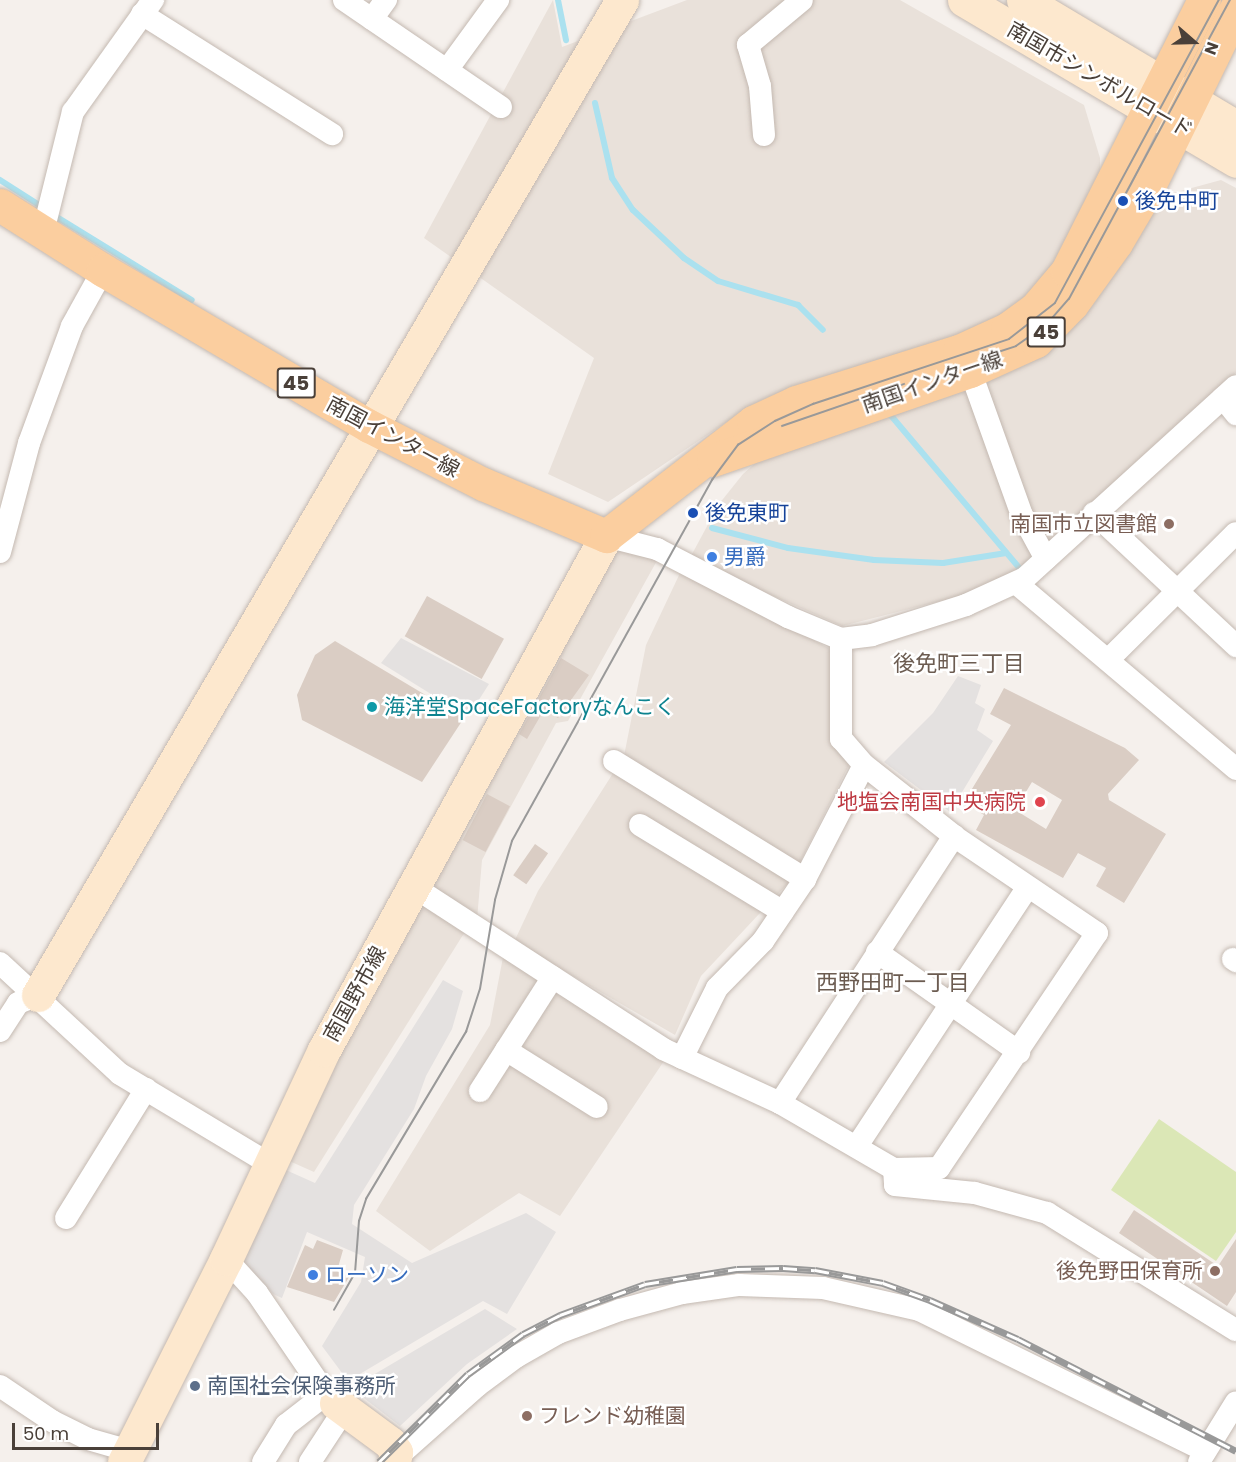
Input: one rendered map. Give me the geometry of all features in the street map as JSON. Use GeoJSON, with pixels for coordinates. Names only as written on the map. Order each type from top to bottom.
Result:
{"type":"FeatureCollection","features":[{"type":"Feature","properties":{"kind":"main road","name":"南国インター線"},"geometry":{"type":"LineString","coordinates":[[0,205],[103,270],[369,426],[483,484],[606,536],[694,465],[756,448],[967,360],[1036,341],[1062,316],[1116,243],[1146,192],[1169,105],[1204,0]]}},
{"type":"Feature","properties":{"kind":"main road","name":"南国インター線"},"geometry":{"type":"LineString","coordinates":[[1169,105],[1236,8]]}},
{"type":"Feature","properties":{"kind":"street"},"geometry":{"type":"LineString","coordinates":[[344,0],[501,107]]}},
{"type":"Feature","properties":{"kind":"street"},"geometry":{"type":"LineString","coordinates":[[372,19],[386,0]]}},
{"type":"Feature","properties":{"kind":"street"},"geometry":{"type":"LineString","coordinates":[[447,70],[498,0]]}},
{"type":"Feature","properties":{"kind":"street"},"geometry":{"type":"LineString","coordinates":[[0,1030],[18,1003],[38,995],[369,426],[622,0]]}},
{"type":"Feature","properties":{"kind":"street"},"geometry":{"type":"LineString","coordinates":[[764,135],[760,86],[748,45],[802,0]]}},
{"type":"Feature","properties":{"kind":"street","name":"南国市シンボルロード"},"geometry":{"type":"LineString","coordinates":[[964,0],[1169,105],[1236,127]]}},
{"type":"Feature","properties":{"kind":"street","name":"南国市シンボルロード"},"geometry":{"type":"LineString","coordinates":[[1023,0],[1169,105],[1236,161]]}},
{"type":"Feature","properties":{"kind":"street"},"geometry":{"type":"LineString","coordinates":[[43,232],[73,112],[147,7],[332,135]]}},
{"type":"Feature","properties":{"kind":"street"},"geometry":{"type":"LineString","coordinates":[[0,552],[29,443],[72,326],[103,270]]}},
{"type":"Feature","properties":{"kind":"street"},"geometry":{"type":"LineString","coordinates":[[967,360],[1022,515],[1046,559]]}},
{"type":"Feature","properties":{"kind":"street"},"geometry":{"type":"LineString","coordinates":[[606,536],[657,549],[788,617],[841,639],[872,635],[966,605],[1016,583],[1046,559],[1094,513],[1232,399]]}},
{"type":"Feature","properties":{"kind":"street"},"geometry":{"type":"LineString","coordinates":[[1094,513],[1236,646]]}},
{"type":"Feature","properties":{"kind":"street"},"geometry":{"type":"LineString","coordinates":[[1108,660],[1236,533]]}},
{"type":"Feature","properties":{"kind":"street","name":"南国野市線"},"geometry":{"type":"LineString","coordinates":[[127,1457],[226,1259],[268,1163],[324,1050],[606,536]]}},
{"type":"Feature","properties":{"kind":"street"},"geometry":{"type":"LineString","coordinates":[[1016,583],[1236,769]]}},
{"type":"Feature","properties":{"kind":"street"},"geometry":{"type":"LineString","coordinates":[[414,887],[682,1058],[780,1102],[894,1169],[939,1168],[1019,1052],[1096,933],[954,836],[864,765],[841,739],[841,639]]}},
{"type":"Feature","properties":{"kind":"street"},"geometry":{"type":"LineString","coordinates":[[614,761],[805,879]]}},
{"type":"Feature","properties":{"kind":"street"},"geometry":{"type":"LineString","coordinates":[[682,1058],[717,988],[763,941],[805,879],[864,765]]}},
{"type":"Feature","properties":{"kind":"street"},"geometry":{"type":"LineString","coordinates":[[640,825],[783,912]]}},
{"type":"Feature","properties":{"kind":"street"},"geometry":{"type":"LineString","coordinates":[[780,1102],[954,836]]}},
{"type":"Feature","properties":{"kind":"street"},"geometry":{"type":"LineString","coordinates":[[857,1146],[1027,888]]}},
{"type":"Feature","properties":{"kind":"street"},"geometry":{"type":"LineString","coordinates":[[877,952],[1019,1052]]}},
{"type":"Feature","properties":{"kind":"street"},"geometry":{"type":"LineString","coordinates":[[0,963],[38,995],[120,1074],[268,1163]]}},
{"type":"Feature","properties":{"kind":"street"},"geometry":{"type":"LineString","coordinates":[[480,1091],[553,977]]}},
{"type":"Feature","properties":{"kind":"street"},"geometry":{"type":"LineString","coordinates":[[506,1050],[597,1107]]}},
{"type":"Feature","properties":{"kind":"street"},"geometry":{"type":"LineString","coordinates":[[66,1218],[146,1089]]}},
{"type":"Feature","properties":{"kind":"street"},"geometry":{"type":"LineString","coordinates":[[894,1169],[895,1185],[975,1193],[1047,1213],[1236,1330]]}},
{"type":"Feature","properties":{"kind":"street"},"geometry":{"type":"LineString","coordinates":[[226,1259],[257,1293],[335,1402],[390,1443],[395,1460],[477,1386],[516,1357],[558,1334],[620,1310],[682,1293],[739,1285],[823,1288],[919,1310],[1202,1457],[1232,1416]]}},
{"type":"Feature","properties":{"kind":"street"},"geometry":{"type":"LineString","coordinates":[[0,1386],[52,1421],[127,1457]]}},
{"type":"Feature","properties":{"kind":"street"},"geometry":{"type":"LineString","coordinates":[[263,1462],[286,1425],[335,1402]]}},
{"type":"Feature","properties":{"kind":"street"},"geometry":{"type":"LineString","coordinates":[[310,1462],[335,1402]]}},
{"type":"Feature","properties":{"kind":"shaded area"},"geometry":{"type":"Polygon","coordinates":[[[553,0],[562,47],[687,0],[900,0],[1084,105],[1100,158],[1100,184],[1072,240],[1008,319],[725,423],[608,502],[548,474],[594,358],[424,238],[553,0]]]}},
{"type":"Feature","properties":{"kind":"shaded area"},"geometry":{"type":"Polygon","coordinates":[[[1221,180],[1236,188],[1236,373],[1045,547],[979,378],[1155,198],[1221,180]]]}},
{"type":"Feature","properties":{"kind":"shaded area"},"geometry":{"type":"Polygon","coordinates":[[[971,383],[1037,556],[992,588],[842,626],[696,562],[691,556],[719,504],[743,474],[771,449],[971,383]]]}},
{"type":"Feature","properties":{"kind":"shaded area"},"geometry":{"type":"Polygon","coordinates":[[[622,547],[659,557],[568,721],[556,723],[482,860],[477,920],[427,888],[610,556],[622,547]]]}},
{"type":"Feature","properties":{"kind":"shaded area"},"geometry":{"type":"Polygon","coordinates":[[[681,571],[687,571],[830,649],[831,740],[850,763],[791,880],[701,976],[675,1035],[514,942],[538,891],[624,756],[646,645],[681,571]]]}},
{"type":"Feature","properties":{"kind":"shaded area"},"geometry":{"type":"Polygon","coordinates":[[[401,638],[489,684],[468,717],[381,663],[401,638]]]}},
{"type":"Feature","properties":{"kind":"shaded area"},"geometry":{"type":"Polygon","coordinates":[[[958,676],[981,685],[975,703],[985,709],[977,730],[993,741],[950,812],[884,762],[933,713],[958,676]]]}},
{"type":"Feature","properties":{"kind":"shaded area"},"geometry":{"type":"Polygon","coordinates":[[[415,895],[468,927],[314,1172],[278,1156],[415,895]]]}},
{"type":"Feature","properties":{"kind":"shaded area"},"geometry":{"type":"Polygon","coordinates":[[[504,952],[668,1055],[560,1216],[519,1193],[430,1251],[376,1211],[490,1025],[504,952]]]}},
{"type":"Feature","properties":{"kind":"shaded area"},"geometry":{"type":"Polygon","coordinates":[[[443,980],[463,991],[452,1029],[426,1076],[414,1109],[354,1205],[352,1224],[412,1263],[526,1213],[556,1232],[507,1314],[483,1301],[348,1381],[322,1346],[361,1282],[365,1257],[307,1232],[282,1298],[273,1294],[237,1258],[277,1166],[315,1183],[443,980]]]}},
{"type":"Feature","properties":{"kind":"shaded area"},"geometry":{"type":"Polygon","coordinates":[[[485,1309],[517,1329],[467,1364],[400,1426],[351,1388],[485,1309]]]}},
{"type":"Feature","properties":{"kind":"green space"},"geometry":{"type":"Polygon","coordinates":[[[1159,1119],[1236,1172],[1236,1232],[1216,1261],[1111,1190],[1159,1119]]]}},
{"type":"Feature","properties":{"kind":"building"},"geometry":{"type":"Polygon","coordinates":[[[427,596],[504,639],[482,679],[405,636],[427,596]]]}},
{"type":"Feature","properties":{"kind":"building","name":"海洋堂SpaceFactoryなんこく"},"geometry":{"type":"Polygon","coordinates":[[[335,641],[464,718],[422,782],[302,720],[297,695],[315,655],[335,641]]]}},
{"type":"Feature","properties":{"kind":"building"},"geometry":{"type":"Polygon","coordinates":[[[561,658],[589,675],[558,718],[544,710],[527,739],[519,734],[561,658]]]}},
{"type":"Feature","properties":{"kind":"building"},"geometry":{"type":"Polygon","coordinates":[[[1004,688],[1125,748],[1139,760],[1108,794],[1109,800],[1166,834],[1124,903],[1096,886],[1106,868],[1078,853],[1063,878],[976,830],[984,815],[964,802],[1011,725],[990,714],[1004,688]],[[1032,782],[1015,810],[1046,829],[1062,800],[1032,782]]]}},
{"type":"Feature","properties":{"kind":"building"},"geometry":{"type":"Polygon","coordinates":[[[487,794],[510,806],[486,852],[463,840],[487,794]]]}},
{"type":"Feature","properties":{"kind":"building"},"geometry":{"type":"Polygon","coordinates":[[[535,844],[548,853],[526,884],[513,875],[535,844]]]}},
{"type":"Feature","properties":{"kind":"building"},"geometry":{"type":"Polygon","coordinates":[[[1134,1210],[1218,1266],[1236,1239],[1236,1292],[1227,1306],[1119,1233],[1134,1210]]]}},
{"type":"Feature","properties":{"kind":"building"},"geometry":{"type":"Polygon","coordinates":[[[317,1240],[343,1250],[337,1271],[349,1277],[334,1302],[287,1287],[305,1245],[313,1249],[317,1240]]]}},
{"type":"Feature","properties":{"kind":"waterway"},"geometry":{"type":"LineString","coordinates":[[558,0],[566,40]]}},
{"type":"Feature","properties":{"kind":"waterway"},"geometry":{"type":"LineString","coordinates":[[595,103],[612,178],[633,210],[684,258],[718,281],[798,305],[823,330]]}},
{"type":"Feature","properties":{"kind":"waterway"},"geometry":{"type":"LineString","coordinates":[[0,180],[44,208]]}},
{"type":"Feature","properties":{"kind":"waterway"},"geometry":{"type":"LineString","coordinates":[[52,214],[192,300]]}},
{"type":"Feature","properties":{"kind":"waterway"},"geometry":{"type":"LineString","coordinates":[[888,412],[1020,569]]}},
{"type":"Feature","properties":{"kind":"waterway"},"geometry":{"type":"LineString","coordinates":[[712,528],[788,548],[874,560],[943,563],[1006,553]]}},
{"type":"Feature","properties":{"kind":"tram line"},"geometry":{"type":"LineString","coordinates":[[334,1310],[355,1273],[359,1221],[366,1199],[466,1032],[480,989],[495,900],[512,841],[712,480],[738,445],[775,421],[813,404],[1009,339],[1055,303],[1219,0]]}},
{"type":"Feature","properties":{"kind":"tram line"},"geometry":{"type":"LineString","coordinates":[[992,354],[1016,346],[1047,324],[1069,299],[1230,0]]}},
{"type":"Feature","properties":{"kind":"tram line"},"geometry":{"type":"LineString","coordinates":[[782,426],[904,384]]}},
{"type":"Feature","properties":{"kind":"railway"},"geometry":{"type":"LineString","coordinates":[[379,1462],[468,1374],[523,1334],[560,1315],[645,1284],[737,1269],[783,1268],[815,1270],[883,1283],[930,1300],[1018,1339],[1236,1451]]}},
{"type":"Feature","properties":{"kind":"place","name":"後免中町"},"geometry":{"type":"Point","coordinates":[1123,201]}},
{"type":"Feature","properties":{"kind":"place","name":"後免東町"},"geometry":{"type":"Point","coordinates":[693,513]}},
{"type":"Feature","properties":{"kind":"place","name":"南国市立図書館"},"geometry":{"type":"Point","coordinates":[1169,524]}},
{"type":"Feature","properties":{"kind":"place","name":"男爵"},"geometry":{"type":"Point","coordinates":[712,557]}},
{"type":"Feature","properties":{"kind":"place","name":"海洋堂SpaceFactoryなんこく"},"geometry":{"type":"Point","coordinates":[372,707]}},
{"type":"Feature","properties":{"kind":"place","name":"地塩会南国中央病院"},"geometry":{"type":"Point","coordinates":[1040,802]}},
{"type":"Feature","properties":{"kind":"place","name":"後免野田保育所"},"geometry":{"type":"Point","coordinates":[1215,1271]}},
{"type":"Feature","properties":{"kind":"place","name":"ローソン"},"geometry":{"type":"Point","coordinates":[313,1275]}},
{"type":"Feature","properties":{"kind":"place","name":"南国社会保険事務所"},"geometry":{"type":"Point","coordinates":[195,1386]}},
{"type":"Feature","properties":{"kind":"place","name":"フレンド幼稚園"},"geometry":{"type":"Point","coordinates":[527,1416]}},
{"type":"Feature","properties":{"kind":"district","name":"後免町三丁目"},"geometry":{"type":"Point","coordinates":[959,664]}},
{"type":"Feature","properties":{"kind":"district","name":"西野田町一丁目"},"geometry":{"type":"Point","coordinates":[893,983]}}]}
